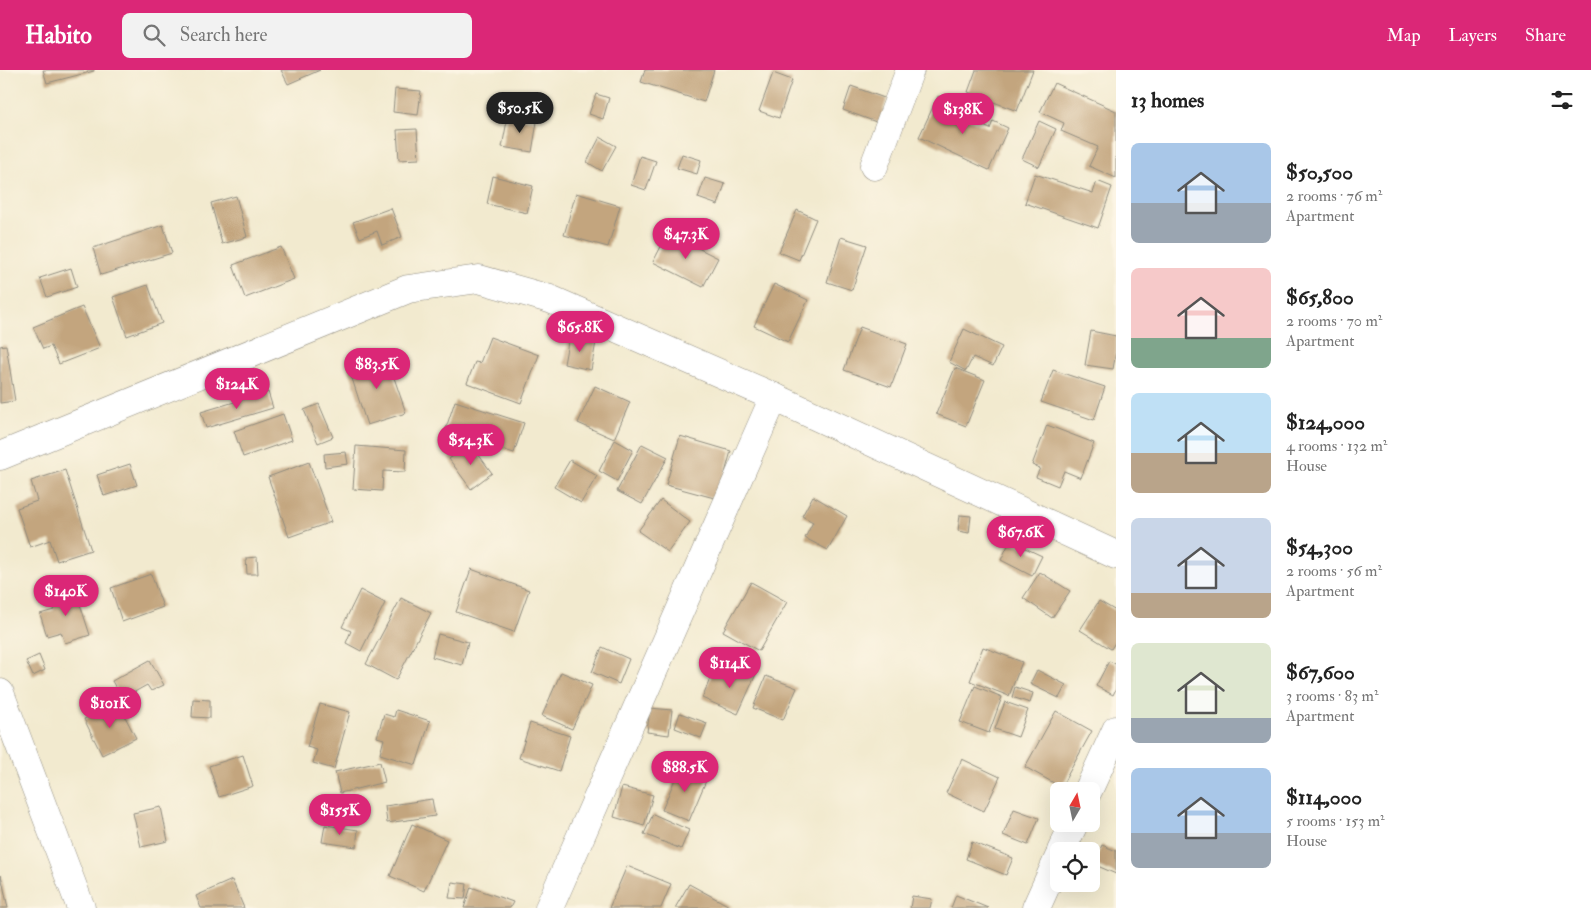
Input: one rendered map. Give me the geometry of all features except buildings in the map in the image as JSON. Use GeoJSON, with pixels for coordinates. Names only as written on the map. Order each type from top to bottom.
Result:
{"type":"FeatureCollection","features":[{"type":"Feature","properties":{"kind":"street"},"geometry":{"type":"LineString","coordinates":[[874,166],[910,70]]}},
{"type":"Feature","properties":{"kind":"street"},"geometry":{"type":"LineString","coordinates":[[0,456],[408,290],[479,279],[550,299],[774,397],[1116,555]]}},
{"type":"Feature","properties":{"kind":"street"},"geometry":{"type":"LineString","coordinates":[[549,908],[774,397]]}},
{"type":"Feature","properties":{"kind":"street"},"geometry":{"type":"LineString","coordinates":[[0,693],[81,908]]}},
{"type":"Feature","properties":{"kind":"street"},"geometry":{"type":"LineString","coordinates":[[1092,782],[1116,730]]}},
{"type":"Feature","properties":{"kind":"street"},"geometry":{"type":"LineString","coordinates":[[1036,908],[1050,877]]}}]}
